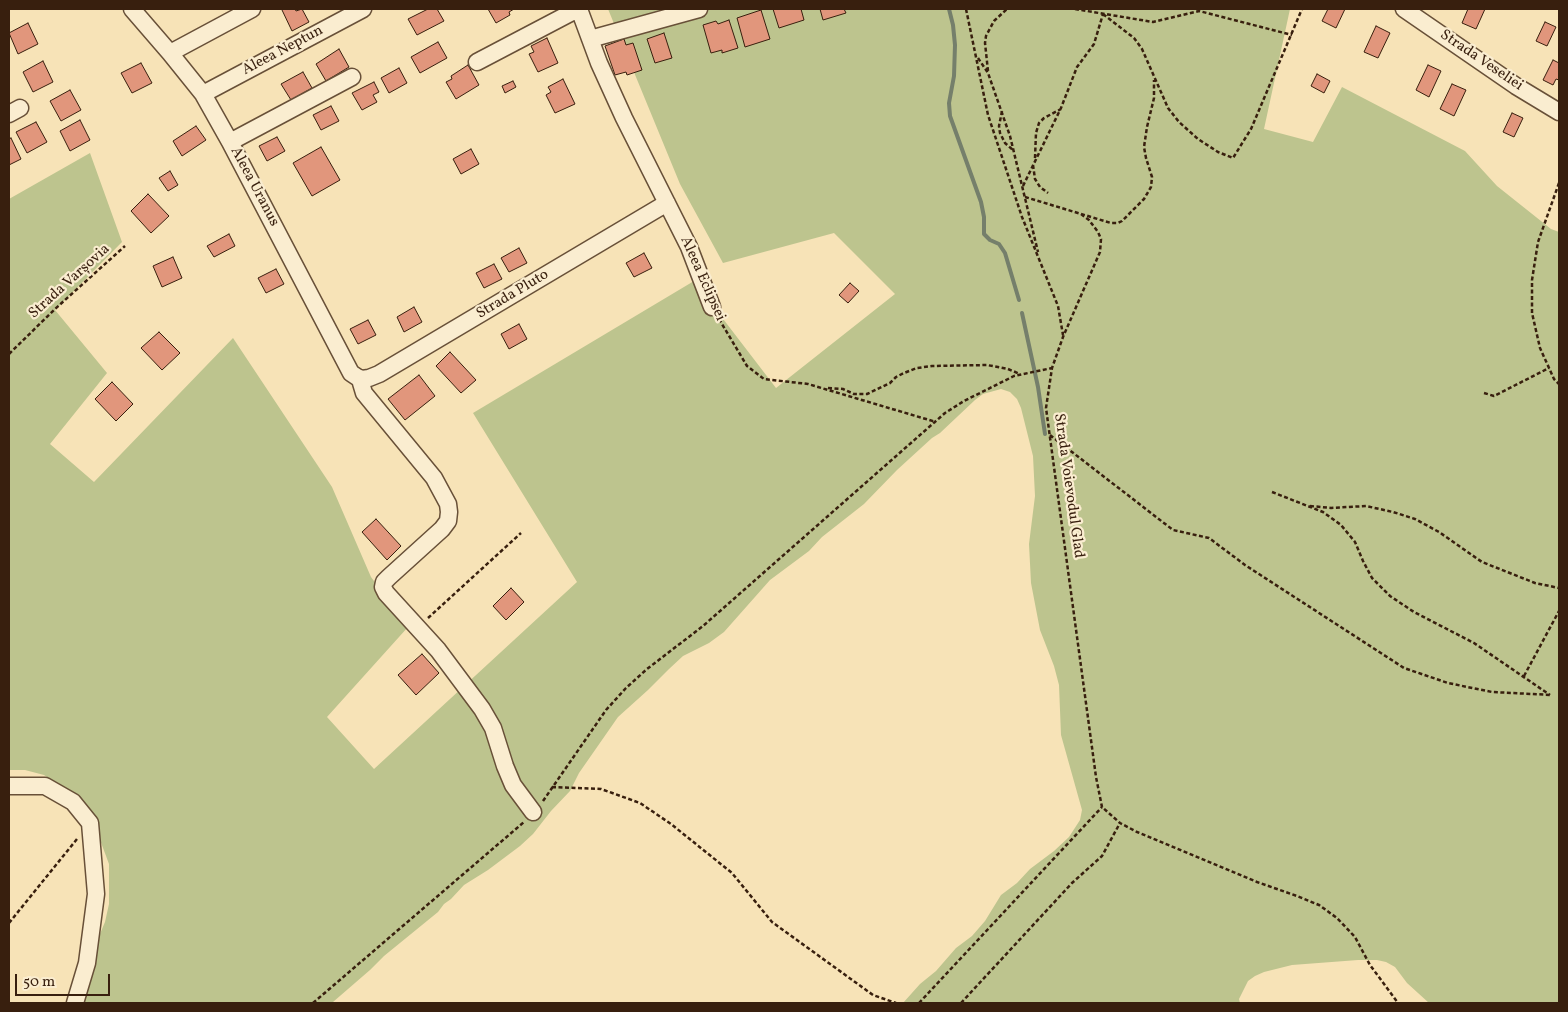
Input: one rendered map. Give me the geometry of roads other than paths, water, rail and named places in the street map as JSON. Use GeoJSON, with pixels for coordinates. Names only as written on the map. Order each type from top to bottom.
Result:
{"type":"FeatureCollection","features":[{"type":"Feature","properties":{"kind":"street","name":"Aleea Uranus"},"geometry":{"type":"LineString","coordinates":[[132,9],[203,94],[351,373],[360,378],[364,393],[405,440],[434,478],[448,504],[448,521],[442,529],[384,582],[383,587],[386,593],[418,627],[457,674],[482,709],[493,728],[513,785],[533,812]]}},
{"type":"Feature","properties":{"kind":"street"},"geometry":{"type":"LineString","coordinates":[[170,53],[252,9]]}},
{"type":"Feature","properties":{"kind":"street","name":"Aleea Neptun"},"geometry":{"type":"LineString","coordinates":[[203,94],[363,9]]}},
{"type":"Feature","properties":{"kind":"street"},"geometry":{"type":"LineString","coordinates":[[477,62],[579,9]]}},
{"type":"Feature","properties":{"kind":"street","name":"Aleea Eclipsei"},"geometry":{"type":"LineString","coordinates":[[579,9],[599,63],[624,118],[689,247],[712,307]]}},
{"type":"Feature","properties":{"kind":"street"},"geometry":{"type":"LineString","coordinates":[[590,39],[699,9]]}},
{"type":"Feature","properties":{"kind":"street","name":"Strada Veseliei"},"geometry":{"type":"LineString","coordinates":[[1404,9],[1516,86],[1559,112]]}},
{"type":"Feature","properties":{"kind":"street"},"geometry":{"type":"LineString","coordinates":[[230,142],[352,77]]}},
{"type":"Feature","properties":{"kind":"street","name":"Strada Pluto"},"geometry":{"type":"LineString","coordinates":[[360,378],[370,378],[379,374],[666,203]]}},
{"type":"Feature","properties":{"kind":"street"},"geometry":{"type":"LineString","coordinates":[[9,786],[45,786],[73,802],[90,823],[96,894],[87,963],[75,1003]]}},
{"type":"Feature","properties":{"kind":"waterway"},"geometry":{"type":"LineString","coordinates":[[949,9],[955,45],[954,76],[949,103],[950,116],[981,202],[984,217],[984,234],[990,240],[999,244],[1005,253],[1019,300]]}},
{"type":"Feature","properties":{"kind":"waterway"},"geometry":{"type":"LineString","coordinates":[[1022,313],[1038,387],[1045,434]]}}]}
